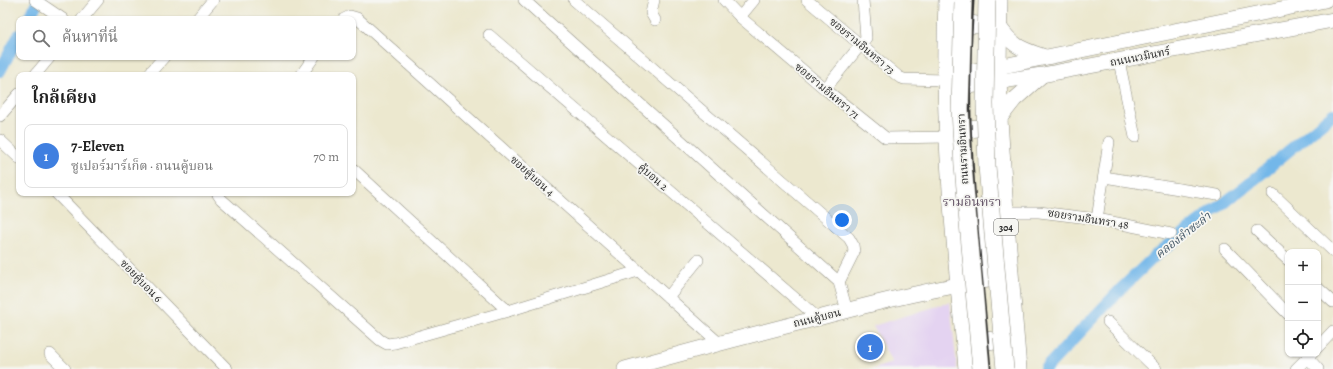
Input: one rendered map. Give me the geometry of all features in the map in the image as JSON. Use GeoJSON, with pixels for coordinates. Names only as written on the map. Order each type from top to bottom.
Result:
{"type":"FeatureCollection","features":[{"type":"Feature","properties":{"kind":"main road","name":"ถนนรามอินทรา"},"geometry":{"type":"LineString","coordinates":[[953,0],[946,82],[948,143],[959,284],[967,362]]}},
{"type":"Feature","properties":{"kind":"main road","name":"ถนนรามอินทรา"},"geometry":{"type":"LineString","coordinates":[[953,0],[963,166],[981,369]]}},
{"type":"Feature","properties":{"kind":"main road"},"geometry":{"type":"LineString","coordinates":[[953,0],[958,16],[967,23],[975,25],[984,24],[998,14],[1005,35],[1022,49],[1046,57]]}},
{"type":"Feature","properties":{"kind":"main road","name":"ถนนรามอินทรา"},"geometry":{"type":"LineString","coordinates":[[987,0],[985,97],[987,166],[1005,369]]}},
{"type":"Feature","properties":{"kind":"main road","name":"ถนนนวมินทร์"},"geometry":{"type":"LineString","coordinates":[[998,74],[1046,57],[1326,0]]}},
{"type":"Feature","properties":{"kind":"main road","name":"304"},"geometry":{"type":"LineString","coordinates":[[998,14],[999,119],[1018,369]]}},
{"type":"Feature","properties":{"kind":"main road","name":"ถนนนวมินทร์"},"geometry":{"type":"LineString","coordinates":[[946,82],[998,74],[1042,75],[1333,20]]}},
{"type":"Feature","properties":{"kind":"main road"},"geometry":{"type":"LineString","coordinates":[[999,119],[1014,100],[1042,75]]}},
{"type":"Feature","properties":{"kind":"main road"},"geometry":{"type":"LineString","coordinates":[[948,143],[966,131],[975,128],[985,130],[1002,147]]}},
{"type":"Feature","properties":{"kind":"main road"},"geometry":{"type":"LineString","coordinates":[[980,281],[985,274],[982,217],[984,208],[987,200],[1004,177]]}},
{"type":"Feature","properties":{"kind":"main road","name":"ถนนคู้บอน"},"geometry":{"type":"LineString","coordinates":[[625,369],[719,343],[909,295],[959,284],[1011,277]]}},
{"type":"Feature","properties":{"kind":"main road"},"geometry":{"type":"LineString","coordinates":[[967,362],[973,344],[988,339],[1006,344],[1017,352]]}},
{"type":"Feature","properties":{"kind":"street"},"geometry":{"type":"LineString","coordinates":[[35,0],[59,16]]}},
{"type":"Feature","properties":{"kind":"street"},"geometry":{"type":"LineString","coordinates":[[85,16],[98,0]]}},
{"type":"Feature","properties":{"kind":"street"},"geometry":{"type":"LineString","coordinates":[[200,16],[213,0]]}},
{"type":"Feature","properties":{"kind":"street"},"geometry":{"type":"LineString","coordinates":[[524,0],[839,282],[847,310]]}},
{"type":"Feature","properties":{"kind":"street"},"geometry":{"type":"LineString","coordinates":[[574,0],[849,238],[853,245],[854,252],[839,282]]}},
{"type":"Feature","properties":{"kind":"street"},"geometry":{"type":"LineString","coordinates":[[654,0],[650,14],[655,20]]}},
{"type":"Feature","properties":{"kind":"street","name":"ซอยรามอินทรา 71"},"geometry":{"type":"LineString","coordinates":[[724,0],[740,17],[886,138],[948,143]]}},
{"type":"Feature","properties":{"kind":"street"},"geometry":{"type":"LineString","coordinates":[[740,17],[754,0]]}},
{"type":"Feature","properties":{"kind":"street","name":"ซอยรามอินทรา 73"},"geometry":{"type":"LineString","coordinates":[[807,0],[899,77],[904,79],[946,82]]}},
{"type":"Feature","properties":{"kind":"street"},"geometry":{"type":"LineString","coordinates":[[825,89],[862,45],[866,38],[863,0]]}},
{"type":"Feature","properties":{"kind":"street","name":"ซอยคู้บอน 4"},"geometry":{"type":"LineString","coordinates":[[356,18],[719,343]]}},
{"type":"Feature","properties":{"kind":"street","name":"คู้บอน 2"},"geometry":{"type":"LineString","coordinates":[[489,35],[818,318]]}},
{"type":"Feature","properties":{"kind":"street"},"geometry":{"type":"LineString","coordinates":[[38,72],[48,60]]}},
{"type":"Feature","properties":{"kind":"street"},"geometry":{"type":"LineString","coordinates":[[151,72],[161,60]]}},
{"type":"Feature","properties":{"kind":"street"},"geometry":{"type":"LineString","coordinates":[[303,72],[312,60]]}},
{"type":"Feature","properties":{"kind":"street"},"geometry":{"type":"LineString","coordinates":[[1119,61],[1135,137]]}},
{"type":"Feature","properties":{"kind":"street"},"geometry":{"type":"LineString","coordinates":[[0,116],[16,97]]}},
{"type":"Feature","properties":{"kind":"street"},"geometry":{"type":"LineString","coordinates":[[0,140],[16,155]]}},
{"type":"Feature","properties":{"kind":"street"},"geometry":{"type":"LineString","coordinates":[[1097,219],[1108,142]]}},
{"type":"Feature","properties":{"kind":"street"},"geometry":{"type":"LineString","coordinates":[[356,172],[508,310]]}},
{"type":"Feature","properties":{"kind":"street"},"geometry":{"type":"LineString","coordinates":[[1104,177],[1216,195]]}},
{"type":"Feature","properties":{"kind":"street"},"geometry":{"type":"LineString","coordinates":[[1273,194],[1333,251]]}},
{"type":"Feature","properties":{"kind":"street","name":"ซอยคู้บอน 6"},"geometry":{"type":"LineString","coordinates":[[59,196],[227,369]]}},
{"type":"Feature","properties":{"kind":"street"},"geometry":{"type":"LineString","coordinates":[[220,196],[221,199],[380,340],[387,344],[395,343],[638,271]]}},
{"type":"Feature","properties":{"kind":"street","name":"ซอยรามอินทรา 48"},"geometry":{"type":"LineString","coordinates":[[1005,212],[1039,212],[1097,219],[1171,234]]}},
{"type":"Feature","properties":{"kind":"street"},"geometry":{"type":"LineString","coordinates":[[1257,231],[1285,257]]}},
{"type":"Feature","properties":{"kind":"street"},"geometry":{"type":"LineString","coordinates":[[1225,248],[1285,311]]}},
{"type":"Feature","properties":{"kind":"street"},"geometry":{"type":"LineString","coordinates":[[668,298],[698,260]]}},
{"type":"Feature","properties":{"kind":"street"},"geometry":{"type":"LineString","coordinates":[[1321,291],[1333,302]]}},
{"type":"Feature","properties":{"kind":"street"},"geometry":{"type":"LineString","coordinates":[[1108,322],[1156,369]]}},
{"type":"Feature","properties":{"kind":"street"},"geometry":{"type":"LineString","coordinates":[[1321,344],[1333,331]]}},
{"type":"Feature","properties":{"kind":"street"},"geometry":{"type":"LineString","coordinates":[[50,354],[65,369]]}},
{"type":"Feature","properties":{"kind":"street"},"geometry":{"type":"LineString","coordinates":[[1296,369],[1308,357]]}},
{"type":"Feature","properties":{"kind":"street"},"geometry":{"type":"LineString","coordinates":[[1316,357],[1318,369]]}},
{"type":"Feature","properties":{"kind":"shaded area"},"geometry":{"type":"Polygon","coordinates":[[[950,302],[957,369],[873,369],[892,363],[873,326],[950,302]]]}},
{"type":"Feature","properties":{"kind":"waterway"},"geometry":{"type":"LineString","coordinates":[[30,16],[39,0]]}},
{"type":"Feature","properties":{"kind":"waterway"},"geometry":{"type":"LineString","coordinates":[[0,71],[16,41]]}},
{"type":"Feature","properties":{"kind":"waterway","name":"คลองลำชะล่า"},"geometry":{"type":"LineString","coordinates":[[1045,369],[1122,288],[1156,255],[1244,188],[1333,114]]}},
{"type":"Feature","properties":{"kind":"railway"},"geometry":{"type":"LineString","coordinates":[[973,0],[970,76],[971,152],[990,369]]}},
{"type":"Feature","properties":{"kind":"place","name":"7-Eleven"},"geometry":{"type":"Point","coordinates":[870,347]}},
{"type":"Feature","properties":{"kind":"district","name":"รามอินทรา"},"geometry":{"type":"Point","coordinates":[972,201]}}]}
